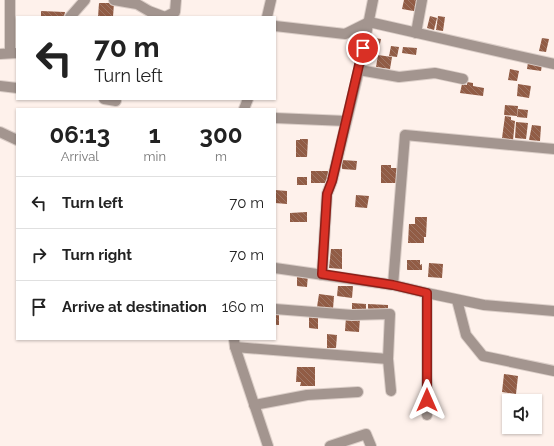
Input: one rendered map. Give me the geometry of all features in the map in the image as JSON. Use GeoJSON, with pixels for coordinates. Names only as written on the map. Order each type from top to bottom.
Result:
{"type":"FeatureCollection","features":[{"type":"Feature","properties":{"kind":"street"},"geometry":{"type":"LineString","coordinates":[[9,53],[10,0]]}},
{"type":"Feature","properties":{"kind":"street"},"geometry":{"type":"LineString","coordinates":[[71,16],[86,0]]}},
{"type":"Feature","properties":{"kind":"street"},"geometry":{"type":"LineString","coordinates":[[114,0],[137,4],[149,14],[160,16]]}},
{"type":"Feature","properties":{"kind":"street"},"geometry":{"type":"LineString","coordinates":[[149,0],[149,14]]}},
{"type":"Feature","properties":{"kind":"street"},"geometry":{"type":"LineString","coordinates":[[167,16],[175,12],[176,0]]}},
{"type":"Feature","properties":{"kind":"street"},"geometry":{"type":"LineString","coordinates":[[267,16],[271,0]]}},
{"type":"Feature","properties":{"kind":"street"},"geometry":{"type":"LineString","coordinates":[[322,274],[327,194],[332,181],[359,70],[373,0]]}},
{"type":"Feature","properties":{"kind":"street"},"geometry":{"type":"LineString","coordinates":[[416,33],[422,0]]}},
{"type":"Feature","properties":{"kind":"street"},"geometry":{"type":"LineString","coordinates":[[276,26],[345,34],[369,22],[554,64]]}},
{"type":"Feature","properties":{"kind":"street"},"geometry":{"type":"LineString","coordinates":[[359,70],[399,77],[435,73],[462,79]]}},
{"type":"Feature","properties":{"kind":"street"},"geometry":{"type":"LineString","coordinates":[[0,86],[16,88]]}},
{"type":"Feature","properties":{"kind":"street"},"geometry":{"type":"LineString","coordinates":[[110,100],[116,101]]}},
{"type":"Feature","properties":{"kind":"street"},"geometry":{"type":"LineString","coordinates":[[276,118],[346,121]]}},
{"type":"Feature","properties":{"kind":"street"},"geometry":{"type":"LineString","coordinates":[[0,132],[16,140]]}},
{"type":"Feature","properties":{"kind":"street"},"geometry":{"type":"LineString","coordinates":[[393,285],[405,135],[554,149]]}},
{"type":"Feature","properties":{"kind":"street"},"geometry":{"type":"LineString","coordinates":[[276,268],[393,285],[484,305],[554,311]]}},
{"type":"Feature","properties":{"kind":"street"},"geometry":{"type":"LineString","coordinates":[[427,293],[427,416]]}},
{"type":"Feature","properties":{"kind":"street"},"geometry":{"type":"LineString","coordinates":[[457,300],[466,334],[483,356],[554,371]]}},
{"type":"Feature","properties":{"kind":"street"},"geometry":{"type":"LineString","coordinates":[[276,309],[352,315],[390,314],[388,359],[391,391]]}},
{"type":"Feature","properties":{"kind":"street"},"geometry":{"type":"LineString","coordinates":[[268,446],[234,343],[388,359]]}},
{"type":"Feature","properties":{"kind":"street"},"geometry":{"type":"LineString","coordinates":[[254,405],[307,395],[358,392]]}},
{"type":"Feature","properties":{"kind":"street"},"geometry":{"type":"LineString","coordinates":[[333,446],[366,434],[371,446]]}},
{"type":"Feature","properties":{"kind":"building"},"geometry":{"type":"Polygon","coordinates":[[[404,0],[421,0],[419,12],[402,9],[404,0]]]}},
{"type":"Feature","properties":{"kind":"building"},"geometry":{"type":"Polygon","coordinates":[[[99,3],[114,3],[113,16],[98,16],[99,3]]]}},
{"type":"Feature","properties":{"kind":"building"},"geometry":{"type":"Polygon","coordinates":[[[41,11],[65,12],[64,16],[41,16],[41,11]]]}},
{"type":"Feature","properties":{"kind":"building"},"geometry":{"type":"Polygon","coordinates":[[[430,16],[437,18],[434,30],[427,28],[430,16]]]}},
{"type":"Feature","properties":{"kind":"building"},"geometry":{"type":"Polygon","coordinates":[[[438,16],[445,17],[443,31],[436,30],[438,16]]]}},
{"type":"Feature","properties":{"kind":"building"},"geometry":{"type":"Polygon","coordinates":[[[369,37],[381,39],[379,49],[364,46],[369,37]]]}},
{"type":"Feature","properties":{"kind":"building"},"geometry":{"type":"Polygon","coordinates":[[[542,38],[549,39],[546,52],[539,51],[542,38]]]}},
{"type":"Feature","properties":{"kind":"building"},"geometry":{"type":"Polygon","coordinates":[[[391,46],[399,47],[397,57],[389,56],[391,46]]]}},
{"type":"Feature","properties":{"kind":"building"},"geometry":{"type":"Polygon","coordinates":[[[403,47],[417,48],[416,55],[402,53],[403,47]]]}},
{"type":"Feature","properties":{"kind":"building"},"geometry":{"type":"Polygon","coordinates":[[[378,55],[392,57],[390,69],[376,67],[378,55]]]}},
{"type":"Feature","properties":{"kind":"building"},"geometry":{"type":"Polygon","coordinates":[[[528,62],[542,65],[541,71],[527,69],[528,62]]]}},
{"type":"Feature","properties":{"kind":"building"},"geometry":{"type":"Polygon","coordinates":[[[510,69],[519,71],[517,81],[508,80],[510,69]]]}},
{"type":"Feature","properties":{"kind":"building"},"geometry":{"type":"Polygon","coordinates":[[[467,82],[473,83],[473,86],[484,88],[483,96],[460,93],[462,84],[467,85],[467,82]]]}},
{"type":"Feature","properties":{"kind":"building"},"geometry":{"type":"Polygon","coordinates":[[[518,84],[531,86],[529,98],[517,96],[518,84]]]}},
{"type":"Feature","properties":{"kind":"building"},"geometry":{"type":"Polygon","coordinates":[[[505,105],[518,106],[517,116],[504,115],[505,105]]]}},
{"type":"Feature","properties":{"kind":"building"},"geometry":{"type":"Polygon","coordinates":[[[518,109],[528,110],[527,118],[517,117],[518,109]]]}},
{"type":"Feature","properties":{"kind":"building"},"geometry":{"type":"Polygon","coordinates":[[[505,116],[511,117],[511,120],[515,121],[513,140],[502,138],[505,116]]]}},
{"type":"Feature","properties":{"kind":"building"},"geometry":{"type":"Polygon","coordinates":[[[516,122],[528,123],[526,139],[515,138],[516,122]]]}},
{"type":"Feature","properties":{"kind":"building"},"geometry":{"type":"Polygon","coordinates":[[[532,125],[541,126],[540,141],[529,140],[532,125]]]}},
{"type":"Feature","properties":{"kind":"building"},"geometry":{"type":"Polygon","coordinates":[[[308,139],[307,157],[296,157],[296,140],[308,139]]]}},
{"type":"Feature","properties":{"kind":"building"},"geometry":{"type":"Polygon","coordinates":[[[342,160],[357,161],[356,170],[342,169],[342,160]]]}},
{"type":"Feature","properties":{"kind":"building"},"geometry":{"type":"Polygon","coordinates":[[[381,165],[391,165],[391,168],[397,168],[397,183],[381,183],[381,165]]]}},
{"type":"Feature","properties":{"kind":"building"},"geometry":{"type":"Polygon","coordinates":[[[311,171],[328,171],[328,183],[311,183],[311,171]]]}},
{"type":"Feature","properties":{"kind":"building"},"geometry":{"type":"Polygon","coordinates":[[[297,177],[307,177],[307,185],[297,185],[297,177]]]}},
{"type":"Feature","properties":{"kind":"building"},"geometry":{"type":"Polygon","coordinates":[[[276,190],[287,191],[287,204],[276,203],[276,190]]]}},
{"type":"Feature","properties":{"kind":"building"},"geometry":{"type":"Polygon","coordinates":[[[356,195],[369,196],[367,208],[355,207],[356,195]]]}},
{"type":"Feature","properties":{"kind":"building"},"geometry":{"type":"Polygon","coordinates":[[[307,212],[307,222],[290,222],[290,213],[307,212]]]}},
{"type":"Feature","properties":{"kind":"building"},"geometry":{"type":"Polygon","coordinates":[[[415,217],[427,217],[426,237],[424,237],[424,243],[408,243],[409,224],[415,224],[415,217]]]}},
{"type":"Feature","properties":{"kind":"building"},"geometry":{"type":"Polygon","coordinates":[[[331,249],[342,249],[342,269],[329,268],[331,249]]]}},
{"type":"Feature","properties":{"kind":"building"},"geometry":{"type":"Polygon","coordinates":[[[407,260],[420,260],[422,270],[407,270],[407,260]]]}},
{"type":"Feature","properties":{"kind":"building"},"geometry":{"type":"Polygon","coordinates":[[[429,263],[443,264],[442,278],[428,277],[429,263]]]}},
{"type":"Feature","properties":{"kind":"building"},"geometry":{"type":"Polygon","coordinates":[[[297,273],[308,274],[307,287],[297,286],[297,273]]]}},
{"type":"Feature","properties":{"kind":"building"},"geometry":{"type":"Polygon","coordinates":[[[338,286],[353,286],[352,298],[337,296],[338,286]]]}},
{"type":"Feature","properties":{"kind":"building"},"geometry":{"type":"Polygon","coordinates":[[[319,294],[334,296],[333,309],[317,307],[319,294]]]}},
{"type":"Feature","properties":{"kind":"building"},"geometry":{"type":"Polygon","coordinates":[[[352,303],[366,304],[366,312],[352,311],[352,303]]]}},
{"type":"Feature","properties":{"kind":"building"},"geometry":{"type":"Polygon","coordinates":[[[368,304],[388,305],[388,313],[368,312],[368,304]]]}},
{"type":"Feature","properties":{"kind":"building"},"geometry":{"type":"Polygon","coordinates":[[[276,311],[279,311],[279,325],[276,325],[276,311]]]}},
{"type":"Feature","properties":{"kind":"building"},"geometry":{"type":"Polygon","coordinates":[[[309,312],[318,313],[318,329],[309,328],[309,312]]]}},
{"type":"Feature","properties":{"kind":"building"},"geometry":{"type":"Polygon","coordinates":[[[346,317],[360,317],[359,332],[345,331],[346,317]]]}},
{"type":"Feature","properties":{"kind":"building"},"geometry":{"type":"Polygon","coordinates":[[[327,334],[337,335],[336,348],[327,348],[327,334]]]}},
{"type":"Feature","properties":{"kind":"building"},"geometry":{"type":"Polygon","coordinates":[[[297,367],[315,367],[315,386],[300,386],[301,382],[296,382],[297,367]]]}},
{"type":"Feature","properties":{"kind":"building"},"geometry":{"type":"Polygon","coordinates":[[[504,374],[518,376],[516,394],[502,392],[504,374]]]}},
{"type":"Feature","properties":{"kind":"route"},"geometry":{"type":"LineString","coordinates":[[363,48],[332,181],[327,194],[322,274],[393,285],[427,293],[427,400]]}}]}
